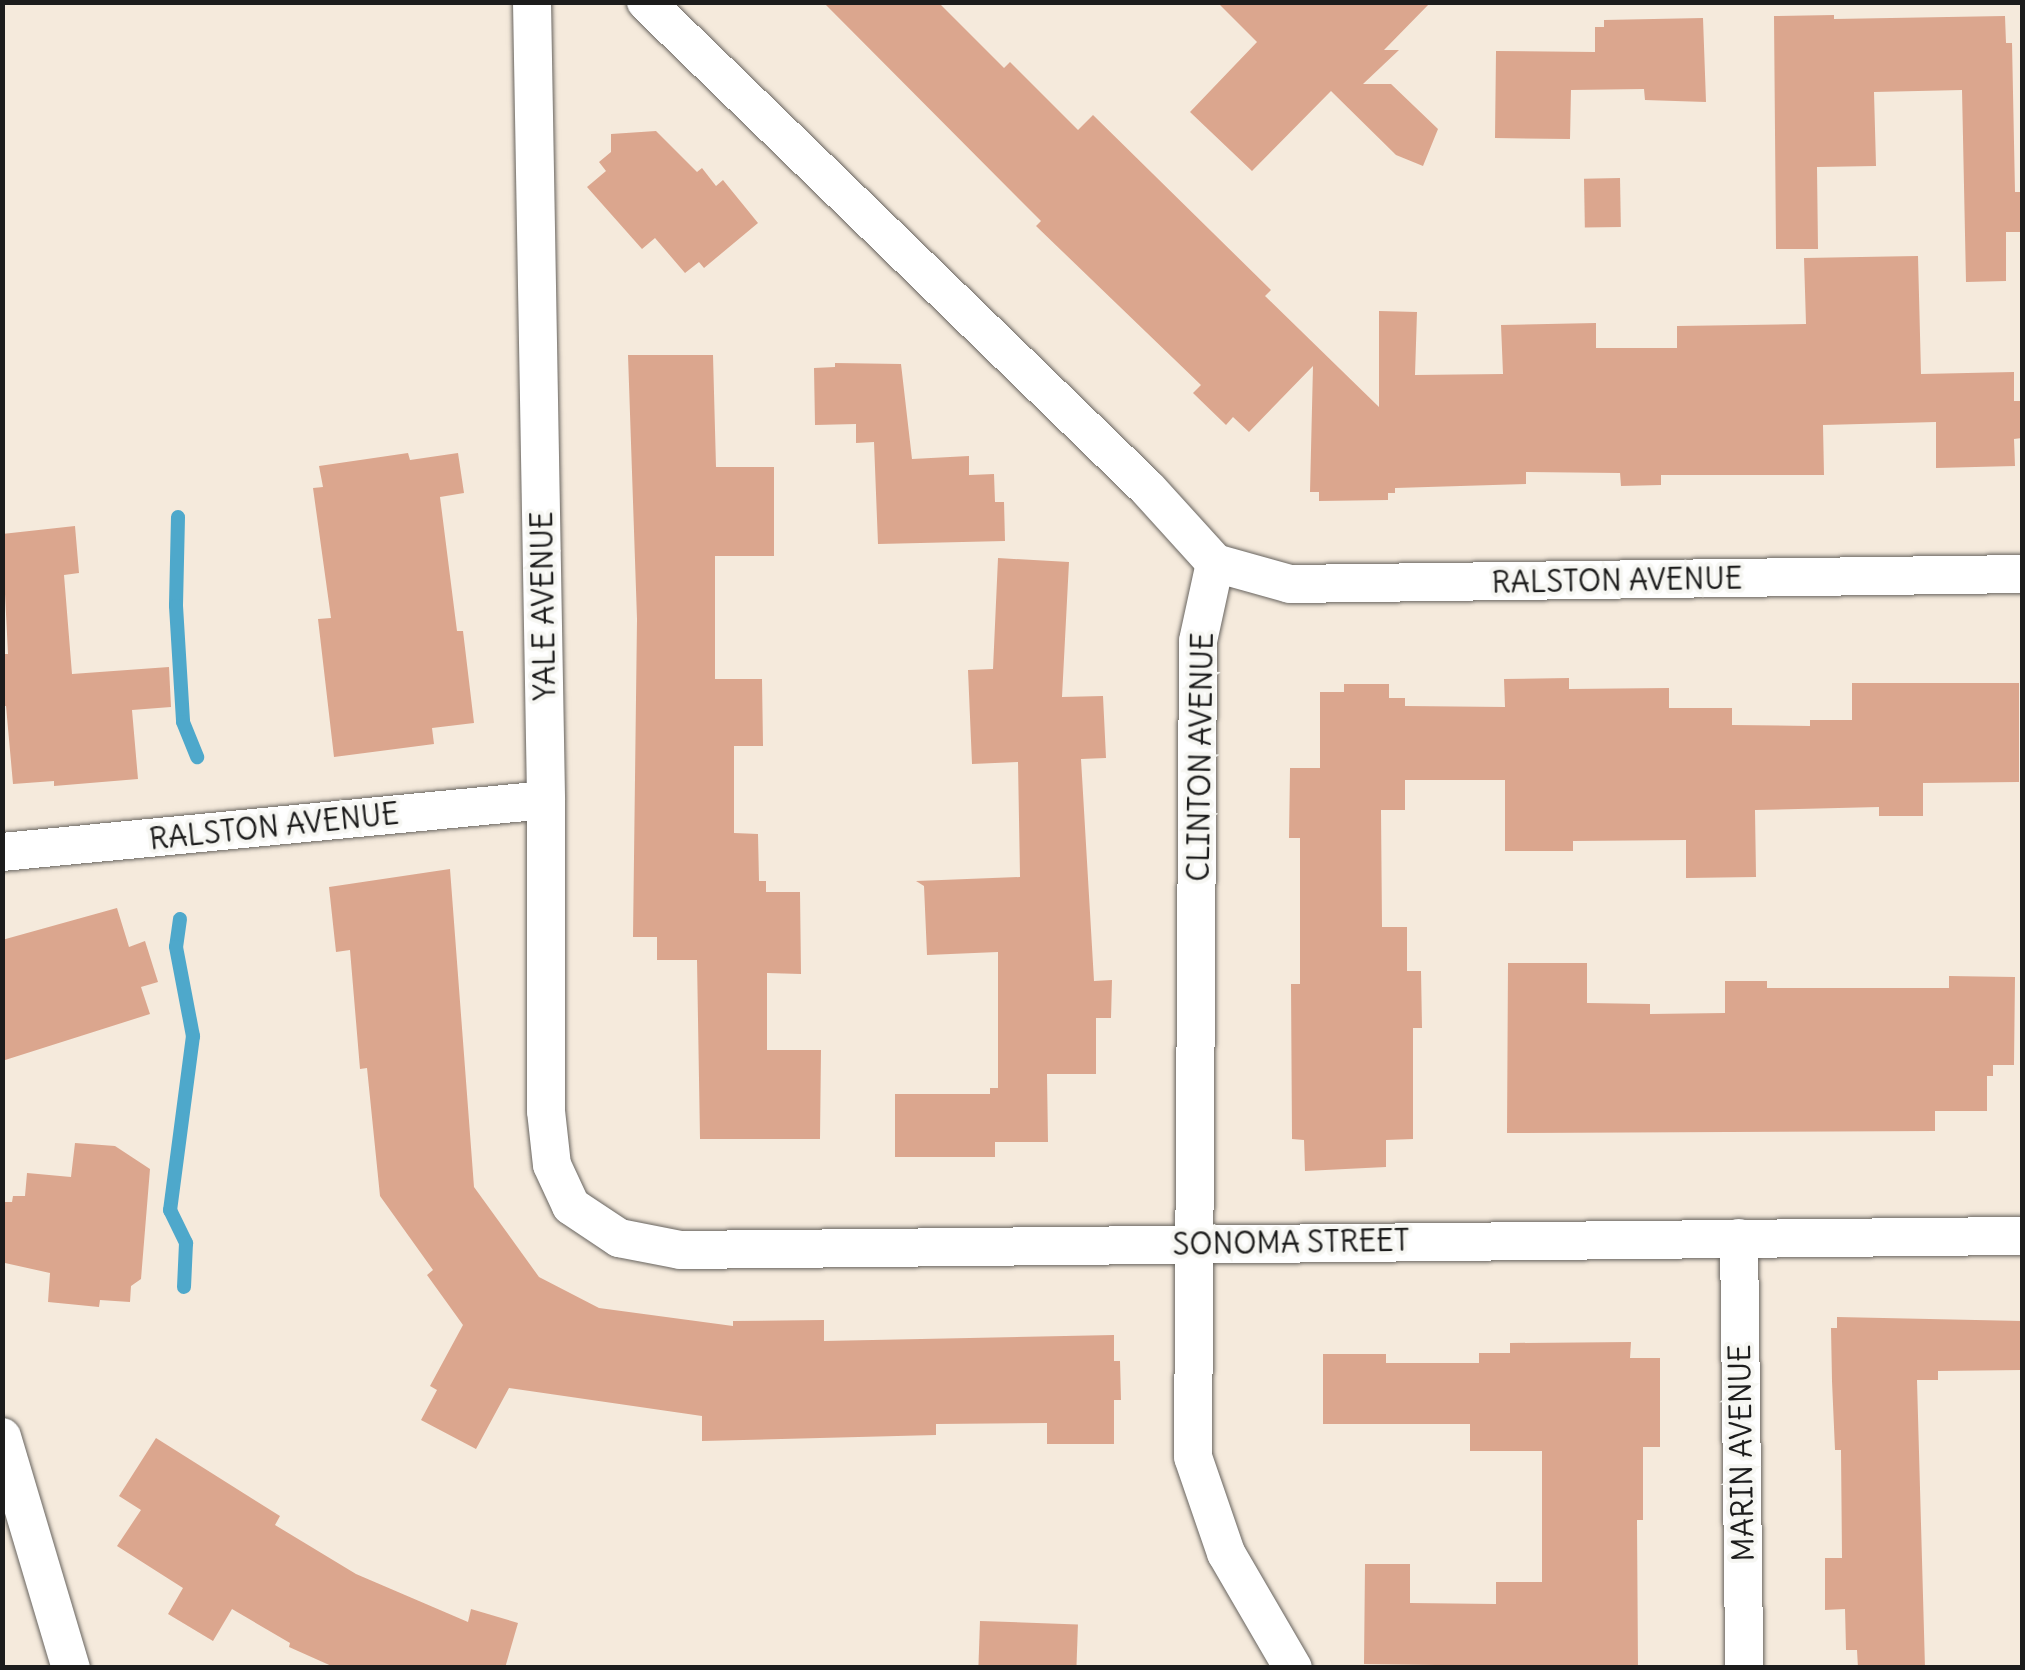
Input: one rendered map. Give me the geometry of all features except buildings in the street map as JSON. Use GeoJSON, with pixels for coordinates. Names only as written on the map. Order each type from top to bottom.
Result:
{"type":"FeatureCollection","features":[{"type":"Feature","properties":{"kind":"street","name":"YALE AVENUE"},"geometry":{"type":"LineString","coordinates":[[532,2],[546,800],[546,1111],[552,1165],[570,1206]]}},
{"type":"Feature","properties":{"kind":"street"},"geometry":{"type":"LineString","coordinates":[[646,2],[1148,489],[1215,563]]}},
{"type":"Feature","properties":{"kind":"street","name":"RALSTON AVENUE"},"geometry":{"type":"LineString","coordinates":[[1215,563],[1290,584],[2022,574]]}},
{"type":"Feature","properties":{"kind":"street","name":"CLINTON AVENUE"},"geometry":{"type":"LineString","coordinates":[[1215,563],[1198,641],[1194,1456],[1226,1553],[1293,1668]]}},
{"type":"Feature","properties":{"kind":"street","name":"RALSTON AVENUE"},"geometry":{"type":"LineString","coordinates":[[2,852],[546,800]]}},
{"type":"Feature","properties":{"kind":"street","name":"SONOMA STREET"},"geometry":{"type":"LineString","coordinates":[[570,1206],[619,1238],[680,1250],[2022,1236]]}},
{"type":"Feature","properties":{"kind":"street","name":"MARIN AVENUE"},"geometry":{"type":"LineString","coordinates":[[1739,1238],[1744,1668]]}},
{"type":"Feature","properties":{"kind":"street"},"geometry":{"type":"LineString","coordinates":[[2,1437],[70,1668]]}},
{"type":"Feature","properties":{"kind":"waterway"},"geometry":{"type":"LineString","coordinates":[[178,517],[176,606],[183,722],[197,757]]}},
{"type":"Feature","properties":{"kind":"waterway"},"geometry":{"type":"LineString","coordinates":[[180,919],[176,947],[193,1036],[170,1210],[186,1243],[184,1287]]}}]}
